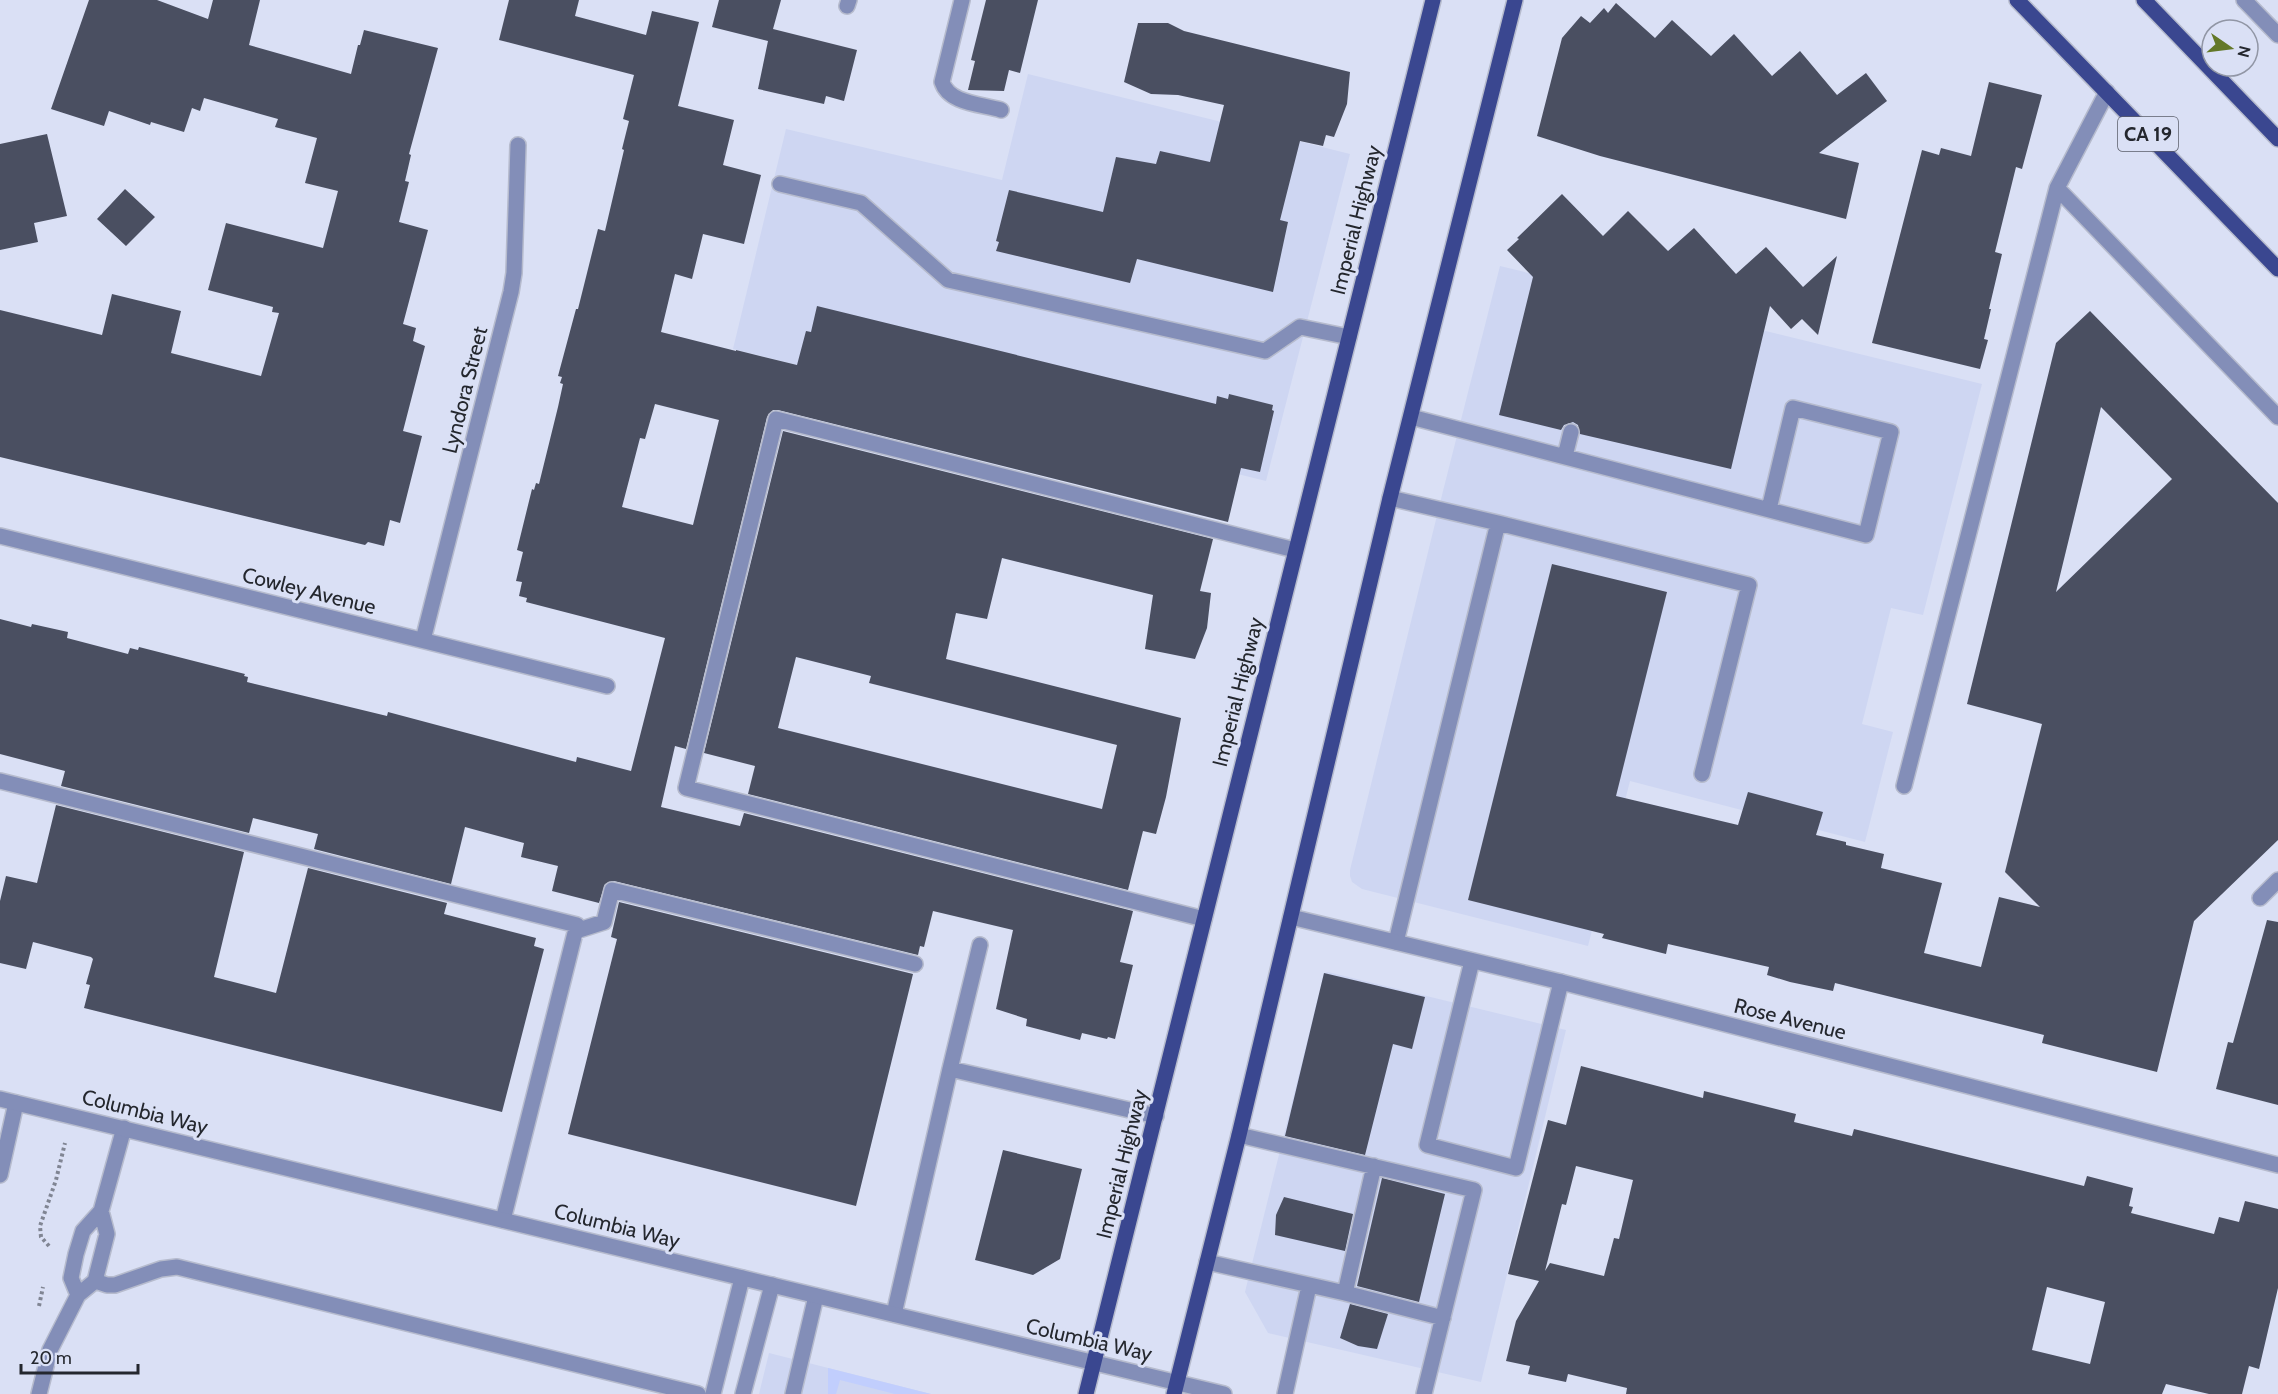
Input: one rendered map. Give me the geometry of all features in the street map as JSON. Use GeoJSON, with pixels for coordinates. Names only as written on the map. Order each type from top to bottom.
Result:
{"type":"FeatureCollection","features":[{"type":"Feature","properties":{"kind":"main road","name":"Imperial Highway"},"geometry":{"type":"LineString","coordinates":[[1086,1394],[1433,0]]}},
{"type":"Feature","properties":{"kind":"main road"},"geometry":{"type":"LineString","coordinates":[[1176,1388],[1239,1135],[1390,498],[1515,0]]}},
{"type":"Feature","properties":{"kind":"main road","name":"CA 19"},"geometry":{"type":"LineString","coordinates":[[2017,0],[2278,269]]}},
{"type":"Feature","properties":{"kind":"main road"},"geometry":{"type":"LineString","coordinates":[[2144,0],[2278,139]]}},
{"type":"Feature","properties":{"kind":"street"},"geometry":{"type":"LineString","coordinates":[[962,0],[942,82],[951,97],[1001,110]]}},
{"type":"Feature","properties":{"kind":"street"},"geometry":{"type":"LineString","coordinates":[[2244,0],[2278,35]]}},
{"type":"Feature","properties":{"kind":"street"},"geometry":{"type":"LineString","coordinates":[[1904,786],[2057,188],[2107,92]]}},
{"type":"Feature","properties":{"kind":"street","name":"Lyndora Street"},"geometry":{"type":"LineString","coordinates":[[423,640],[512,292],[518,145]]}},
{"type":"Feature","properties":{"kind":"street"},"geometry":{"type":"LineString","coordinates":[[780,184],[861,203],[948,280],[1264,351],[1300,327],[1348,337]]}},
{"type":"Feature","properties":{"kind":"street"},"geometry":{"type":"LineString","coordinates":[[2057,188],[2278,417]]}},
{"type":"Feature","properties":{"kind":"street"},"geometry":{"type":"LineString","coordinates":[[1411,417],[1866,535],[1891,432],[1793,408],[1769,509]]}},
{"type":"Feature","properties":{"kind":"street"},"geometry":{"type":"LineString","coordinates":[[1204,919],[686,788],[770,442],[776,419],[1295,550]]}},
{"type":"Feature","properties":{"kind":"street"},"geometry":{"type":"LineString","coordinates":[[1565,456],[1571,432]]}},
{"type":"Feature","properties":{"kind":"street"},"geometry":{"type":"LineString","coordinates":[[1390,498],[1749,585],[1702,774]]}},
{"type":"Feature","properties":{"kind":"street"},"geometry":{"type":"LineString","coordinates":[[1396,942],[1498,523]]}},
{"type":"Feature","properties":{"kind":"street","name":"Cowley Avenue"},"geometry":{"type":"LineString","coordinates":[[0,536],[607,686]]}},
{"type":"Feature","properties":{"kind":"street"},"geometry":{"type":"LineString","coordinates":[[0,781],[577,925],[503,1220]]}},
{"type":"Feature","properties":{"kind":"street"},"geometry":{"type":"LineString","coordinates":[[2260,898],[2278,880]]}},
{"type":"Feature","properties":{"kind":"street"},"geometry":{"type":"LineString","coordinates":[[576,931],[604,922],[612,890],[915,964]]}},
{"type":"Feature","properties":{"kind":"street","name":"Rose Avenue"},"geometry":{"type":"LineString","coordinates":[[1291,917],[1561,982],[2278,1165]]}},
{"type":"Feature","properties":{"kind":"street"},"geometry":{"type":"LineString","coordinates":[[894,1314],[980,945]]}},
{"type":"Feature","properties":{"kind":"street"},"geometry":{"type":"LineString","coordinates":[[1472,961],[1427,1144],[1516,1168],[1561,982]]}},
{"type":"Feature","properties":{"kind":"street"},"geometry":{"type":"LineString","coordinates":[[950,1069],[1156,1116]]}},
{"type":"Feature","properties":{"kind":"street","name":"Columbia Way"},"geometry":{"type":"LineString","coordinates":[[0,1099],[894,1314],[1093,1363],[1176,1388],[1224,1394]]}},
{"type":"Feature","properties":{"kind":"street"},"geometry":{"type":"LineString","coordinates":[[0,1175],[16,1103]]}},
{"type":"Feature","properties":{"kind":"street"},"geometry":{"type":"LineString","coordinates":[[78,1295],[71,1278],[76,1254],[83,1231],[101,1211],[124,1128]]}},
{"type":"Feature","properties":{"kind":"street"},"geometry":{"type":"LineString","coordinates":[[1239,1135],[1474,1190],[1424,1394]]}},
{"type":"Feature","properties":{"kind":"street"},"geometry":{"type":"LineString","coordinates":[[1345,1293],[1374,1166]]}},
{"type":"Feature","properties":{"kind":"street"},"geometry":{"type":"LineString","coordinates":[[39,1394],[50,1350],[78,1295],[95,1281],[107,1234],[101,1211]]}},
{"type":"Feature","properties":{"kind":"street"},"geometry":{"type":"LineString","coordinates":[[1207,1262],[1443,1318]]}},
{"type":"Feature","properties":{"kind":"street"},"geometry":{"type":"LineString","coordinates":[[95,1281],[115,1285],[161,1269],[177,1267],[698,1394]]}},
{"type":"Feature","properties":{"kind":"street"},"geometry":{"type":"LineString","coordinates":[[713,1394],[742,1278]]}},
{"type":"Feature","properties":{"kind":"street"},"geometry":{"type":"LineString","coordinates":[[743,1394],[772,1285]]}},
{"type":"Feature","properties":{"kind":"street"},"geometry":{"type":"LineString","coordinates":[[1285,1394],[1309,1286]]}},
{"type":"Feature","properties":{"kind":"street"},"geometry":{"type":"LineString","coordinates":[[793,1394],[816,1296]]}},
{"type":"Feature","properties":{"kind":"path"},"geometry":{"type":"LineString","coordinates":[[52,1249],[41,1237],[40,1226],[56,1180],[72,1116]]}},
{"type":"Feature","properties":{"kind":"path"},"geometry":{"type":"LineString","coordinates":[[38,1308],[46,1276]]}},
{"type":"Feature","properties":{"kind":"shaded area"},"geometry":{"type":"Polygon","coordinates":[[[1028,74],[1350,154],[1266,481],[733,349],[786,129],[1002,180],[1028,74]]]}},
{"type":"Feature","properties":{"kind":"shaded area"},"geometry":{"type":"Polygon","coordinates":[[[1500,266],[1982,384],[1923,615],[1891,608],[1862,724],[1893,732],[1865,842],[1630,781],[1588,946],[1362,889],[1352,882],[1350,876],[1500,266]]]}},
{"type":"Feature","properties":{"kind":"shaded area"},"geometry":{"type":"Polygon","coordinates":[[[1328,972],[1566,1030],[1481,1382],[1268,1333],[1245,1292],[1324,973],[1328,972]]]}},
{"type":"Feature","properties":{"kind":"shaded area"},"geometry":{"type":"Polygon","coordinates":[[[769,1353],[931,1394],[759,1394],[769,1353]]]}},
{"type":"Feature","properties":{"kind":"shaded area"},"geometry":{"type":"Polygon","coordinates":[[[828,1368],[931,1394],[895,1394],[840,1380],[836,1394],[828,1394],[828,1368]]]}},
{"type":"Feature","properties":{"kind":"building"},"geometry":{"type":"Polygon","coordinates":[[[89,0],[157,0],[208,19],[213,0],[260,0],[249,45],[351,74],[364,30],[438,48],[409,154],[411,155],[405,181],[409,182],[399,222],[428,230],[403,324],[416,328],[413,341],[425,346],[403,431],[422,436],[400,523],[390,520],[384,546],[368,542],[365,545],[0,457],[0,310],[102,335],[112,294],[181,311],[171,353],[261,376],[279,313],[272,312],[273,307],[208,290],[226,223],[323,248],[338,191],[305,183],[317,138],[275,127],[278,119],[204,98],[200,111],[192,108],[184,132],[151,122],[150,125],[109,111],[104,126],[51,109],[89,0]]]}},
{"type":"Feature","properties":{"kind":"building"},"geometry":{"type":"Polygon","coordinates":[[[509,0],[579,0],[575,16],[646,35],[652,11],[699,22],[678,106],[734,120],[723,165],[761,175],[744,244],[703,234],[692,279],[675,274],[661,332],[797,365],[806,331],[811,332],[817,306],[1216,404],[1217,396],[1228,399],[1229,394],[1273,405],[1272,410],[1274,411],[1260,472],[1241,468],[1228,522],[773,410],[767,417],[686,749],[675,746],[661,807],[740,826],[744,813],[1133,911],[1120,962],[1133,965],[1115,1039],[1082,1033],[1080,1040],[1026,1026],[1027,1019],[996,1009],[1013,930],[933,911],[924,947],[920,946],[918,955],[614,881],[605,884],[599,903],[552,891],[558,866],[521,857],[524,843],[465,827],[451,884],[314,849],[318,834],[253,818],[249,833],[61,786],[65,771],[0,754],[0,619],[31,627],[32,624],[68,632],[67,638],[128,654],[130,648],[138,650],[139,647],[245,674],[244,676],[248,677],[247,682],[387,716],[388,712],[576,762],[577,757],[631,771],[665,638],[526,602],[527,598],[519,596],[522,582],[516,581],[523,552],[517,550],[532,489],[534,490],[536,483],[539,484],[563,384],[560,383],[562,377],[558,376],[598,229],[605,231],[624,150],[622,149],[629,121],[623,119],[634,75],[499,40],[509,0]],[[655,404],[645,439],[640,438],[622,507],[693,525],[719,420],[655,404]]]}},
{"type":"Feature","properties":{"kind":"building"},"geometry":{"type":"Polygon","coordinates":[[[719,0],[781,0],[773,29],[857,50],[844,101],[826,96],[824,104],[758,89],[768,41],[712,27],[719,0]]]}},
{"type":"Feature","properties":{"kind":"building"},"geometry":{"type":"Polygon","coordinates":[[[986,0],[1038,0],[1020,73],[1009,70],[1004,91],[968,90],[975,61],[971,60],[986,0]]]}},
{"type":"Feature","properties":{"kind":"building"},"geometry":{"type":"Polygon","coordinates":[[[1616,3],[1655,38],[1672,20],[1711,56],[1734,34],[1772,76],[1800,51],[1837,95],[1866,73],[1887,101],[1819,153],[1859,163],[1846,219],[1600,156],[1537,136],[1562,38],[1581,16],[1590,23],[1604,8],[1608,13],[1616,3]]]}},
{"type":"Feature","properties":{"kind":"building"},"geometry":{"type":"Polygon","coordinates":[[[1138,23],[1168,23],[1184,31],[1350,72],[1347,104],[1334,137],[1326,135],[1323,146],[1300,141],[1280,220],[1288,222],[1273,292],[1137,259],[1130,283],[996,251],[999,242],[996,241],[1009,190],[1103,212],[1116,157],[1156,164],[1160,151],[1210,162],[1224,105],[1178,95],[1151,94],[1124,82],[1138,23]]]}},
{"type":"Feature","properties":{"kind":"building"},"geometry":{"type":"Polygon","coordinates":[[[1989,82],[2042,95],[2022,169],[2016,167],[1995,252],[2002,254],[1989,309],[1991,309],[1984,339],[1988,340],[1980,369],[1872,343],[1922,150],[1939,155],[1941,148],[1971,156],[1989,82]]]}},
{"type":"Feature","properties":{"kind":"building"},"geometry":{"type":"Polygon","coordinates":[[[47,134],[67,216],[34,223],[38,242],[0,250],[0,144],[47,134]]]}},
{"type":"Feature","properties":{"kind":"building"},"geometry":{"type":"Polygon","coordinates":[[[125,189],[155,217],[126,246],[97,219],[125,189]]]}},
{"type":"Feature","properties":{"kind":"building"},"geometry":{"type":"Polygon","coordinates":[[[1562,194],[1603,236],[1628,211],[1668,251],[1694,228],[1736,274],[1766,247],[1803,287],[1837,256],[1818,335],[1802,319],[1791,329],[1770,306],[1731,469],[1580,434],[1578,425],[1573,422],[1564,425],[1561,430],[1499,415],[1533,277],[1507,250],[1562,194]]]}},
{"type":"Feature","properties":{"kind":"building"},"geometry":{"type":"Polygon","coordinates":[[[2090,311],[2278,503],[2278,840],[2194,921],[2157,1072],[2042,1043],[2044,1035],[1835,983],[1833,991],[1790,982],[1767,975],[1769,967],[1668,944],[1666,954],[1602,938],[1604,934],[1468,900],[1552,564],[1667,592],[1616,796],[1738,825],[1748,792],[1823,812],[1816,835],[1884,854],[1881,868],[1942,883],[1924,953],[1981,967],[1999,897],[2040,907],[2005,872],[2042,724],[1967,704],[2056,343],[2090,311]],[[2101,407],[2056,592],[2172,479],[2101,407]]]}},
{"type":"Feature","properties":{"kind":"building"},"geometry":{"type":"Polygon","coordinates":[[[783,431],[1213,539],[1200,591],[1211,593],[1207,628],[1195,659],[1145,649],[1153,595],[1002,558],[987,619],[956,613],[946,659],[1181,718],[1166,797],[1156,834],[1143,831],[1128,890],[748,794],[755,766],[704,753],[783,431]],[[796,657],[778,728],[1102,809],[1117,745],[869,683],[871,676],[796,657]]]}},
{"type":"Feature","properties":{"kind":"building"},"geometry":{"type":"Polygon","coordinates":[[[56,805],[244,852],[214,977],[276,993],[308,868],[447,903],[444,914],[536,938],[534,946],[544,949],[502,1112],[84,1008],[90,985],[86,984],[93,959],[91,957],[33,942],[26,969],[0,963],[0,901],[6,876],[37,883],[56,805]]]}},
{"type":"Feature","properties":{"kind":"building"},"geometry":{"type":"Polygon","coordinates":[[[619,902],[913,974],[856,1206],[568,1134],[617,939],[611,937],[619,902]]]}},
{"type":"Feature","properties":{"kind":"building"},"geometry":{"type":"Polygon","coordinates":[[[2267,920],[2278,922],[2278,1105],[2216,1089],[2228,1042],[2233,1043],[2267,920]]]}},
{"type":"Feature","properties":{"kind":"building"},"geometry":{"type":"Polygon","coordinates":[[[1324,973],[1425,997],[1412,1049],[1393,1044],[1365,1155],[1285,1136],[1324,973]]]}},
{"type":"Feature","properties":{"kind":"building"},"geometry":{"type":"Polygon","coordinates":[[[1581,1066],[1703,1098],[1704,1091],[1796,1114],[1794,1122],[1852,1136],[1854,1129],[2084,1186],[2087,1176],[2133,1188],[2129,1206],[2133,1207],[2131,1213],[2214,1234],[2219,1217],[2239,1222],[2245,1201],[2278,1209],[2278,1288],[2259,1369],[2249,1366],[2242,1394],[2209,1394],[2166,1384],[2162,1394],[1626,1394],[1627,1388],[1568,1374],[1566,1382],[1528,1374],[1530,1366],[1506,1361],[1516,1321],[1539,1281],[1508,1274],[1548,1120],[1566,1125],[1581,1066]],[[1576,1166],[1566,1205],[1562,1204],[1545,1271],[1550,1263],[1604,1276],[1614,1238],[1619,1239],[1633,1180],[1576,1166]],[[2047,1287],[2032,1350],[2090,1364],[2105,1302],[2047,1287]]]}},
{"type":"Feature","properties":{"kind":"building"},"geometry":{"type":"Polygon","coordinates":[[[1003,1150],[1082,1169],[1060,1259],[1033,1275],[975,1260],[1003,1150]]]}},
{"type":"Feature","properties":{"kind":"building"},"geometry":{"type":"Polygon","coordinates":[[[1382,1178],[1445,1194],[1419,1302],[1357,1286],[1382,1178]]]}},
{"type":"Feature","properties":{"kind":"building"},"geometry":{"type":"Polygon","coordinates":[[[1284,1197],[1353,1214],[1345,1251],[1275,1235],[1276,1215],[1284,1197]]]}},
{"type":"Feature","properties":{"kind":"building"},"geometry":{"type":"Polygon","coordinates":[[[1350,1304],[1388,1314],[1377,1349],[1358,1346],[1340,1338],[1350,1304]]]}}]}
